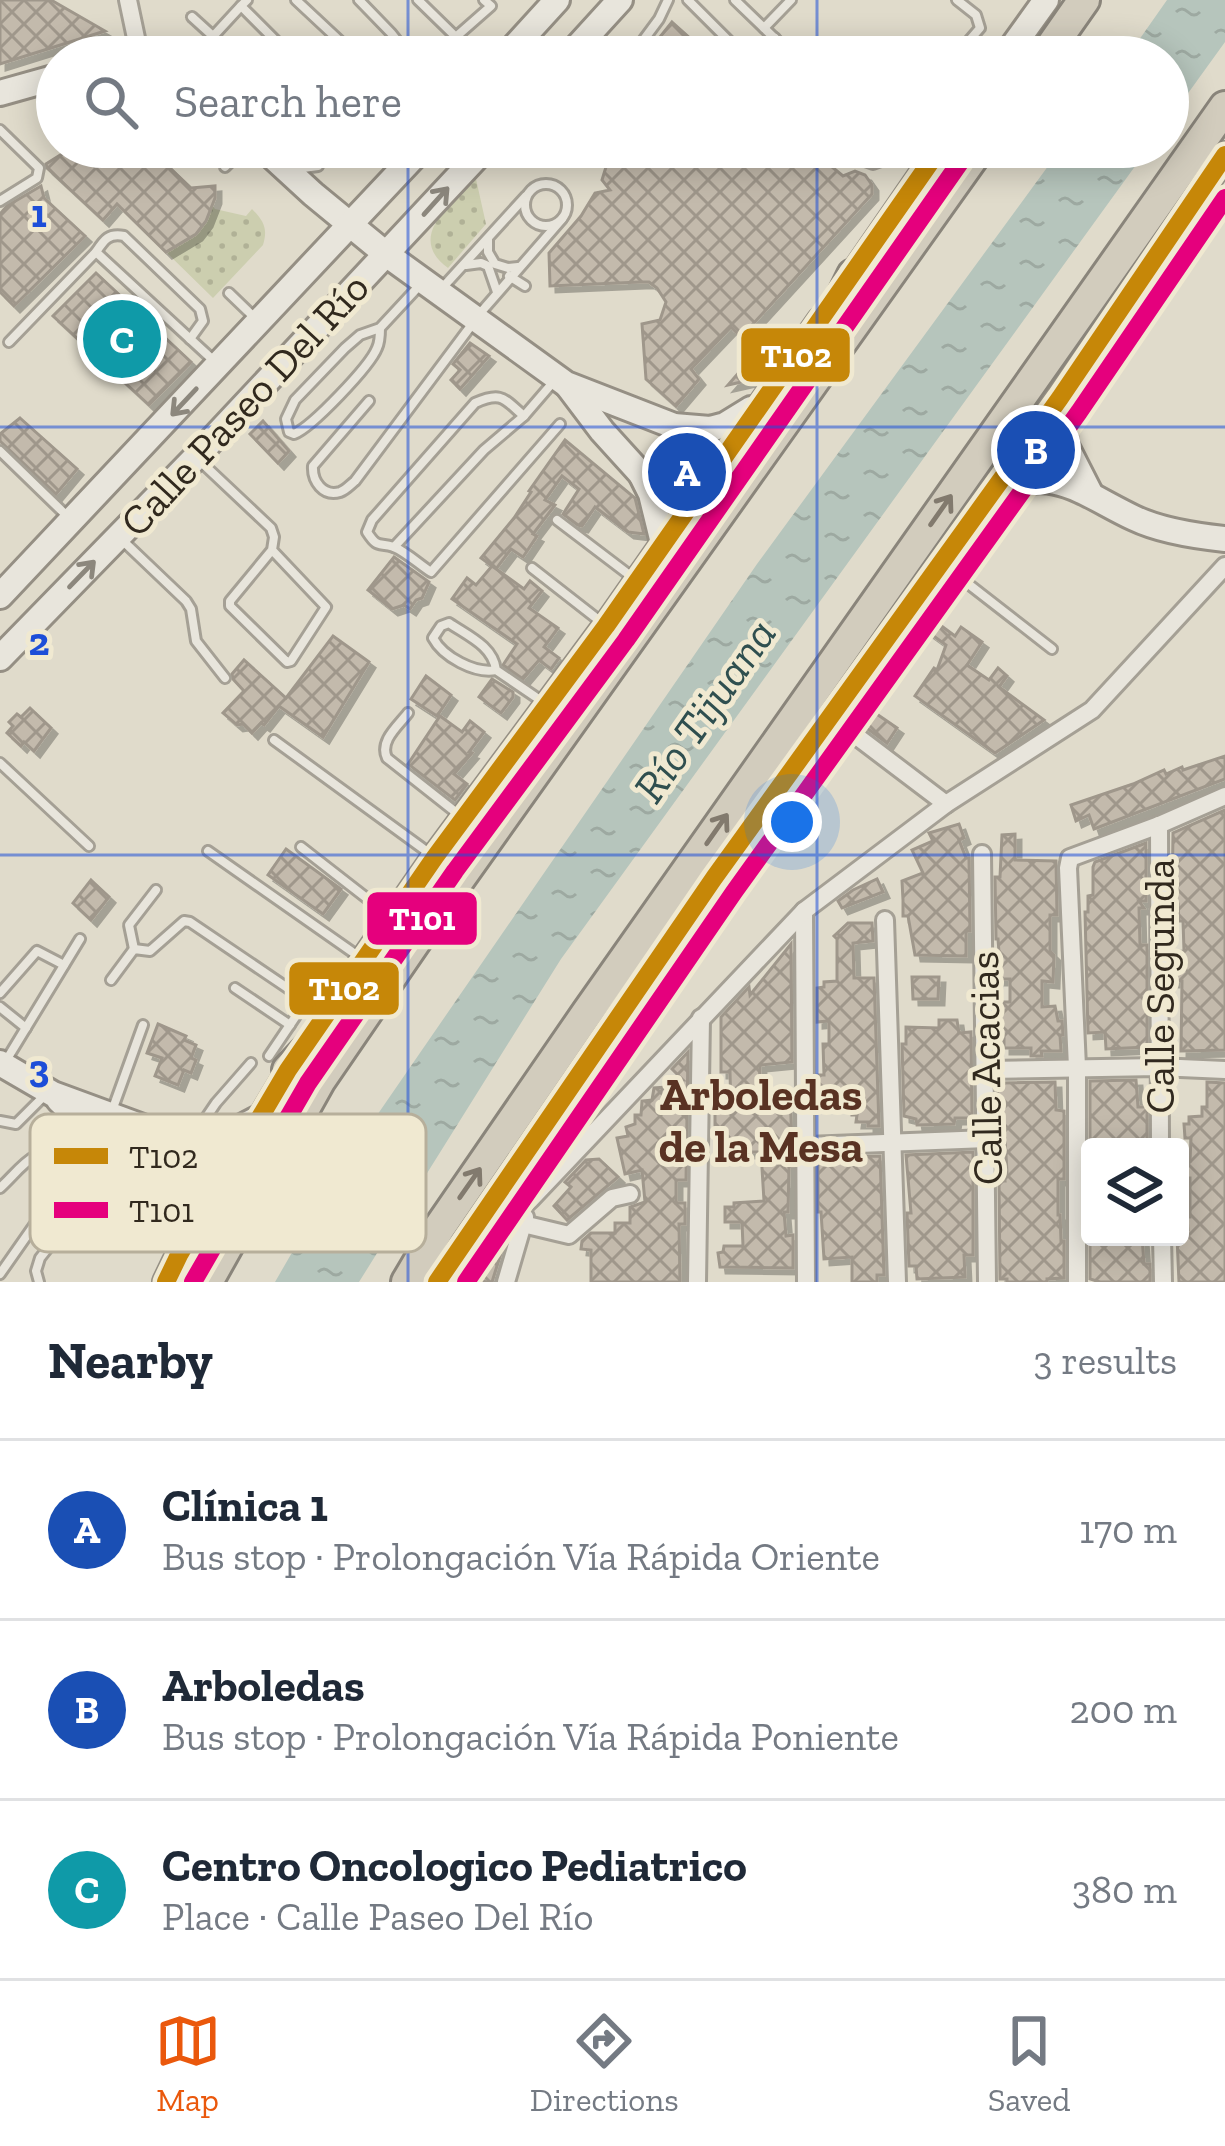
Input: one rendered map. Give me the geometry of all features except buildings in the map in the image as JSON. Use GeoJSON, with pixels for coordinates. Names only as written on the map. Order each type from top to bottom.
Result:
{"type":"FeatureCollection","features":[{"type":"Feature","properties":{"kind":"highway"},"geometry":{"type":"LineString","coordinates":[[1059,36],[1084,0]]}},
{"type":"Feature","properties":{"kind":"highway"},"geometry":{"type":"LineString","coordinates":[[1189,158],[1225,107]]}},
{"type":"Feature","properties":{"kind":"highway"},"geometry":{"type":"LineString","coordinates":[[301,1114],[427,924],[965,168]]}},
{"type":"Feature","properties":{"kind":"highway"},"geometry":{"type":"LineString","coordinates":[[426,1250],[587,1013],[1182,168]]}},
{"type":"Feature","properties":{"kind":"highway"},"geometry":{"type":"LineString","coordinates":[[776,437],[853,275]]}},
{"type":"Feature","properties":{"kind":"highway"},"geometry":{"type":"LineString","coordinates":[[587,1013],[601,1005],[694,890],[714,878]]}},
{"type":"Feature","properties":{"kind":"highway"},"geometry":{"type":"LineString","coordinates":[[278,1063],[427,924]]}},
{"type":"Feature","properties":{"kind":"highway"},"geometry":{"type":"LineString","coordinates":[[207,1282],[224,1252]]}},
{"type":"Feature","properties":{"kind":"highway"},"geometry":{"type":"LineString","coordinates":[[407,1282],[425,1252]]}},
{"type":"Feature","properties":{"kind":"main road"},"geometry":{"type":"LineString","coordinates":[[524,36],[557,0]]}},
{"type":"Feature","properties":{"kind":"main road"},"geometry":{"type":"LineString","coordinates":[[587,36],[620,0]]}},
{"type":"Feature","properties":{"kind":"main road"},"geometry":{"type":"LineString","coordinates":[[1020,36],[1046,0]]}},
{"type":"Feature","properties":{"kind":"main road"},"geometry":{"type":"LineString","coordinates":[[0,93],[36,83]]}},
{"type":"Feature","properties":{"kind":"main road"},"geometry":{"type":"LineString","coordinates":[[439,1282],[714,878],[1060,398],[1225,155]]}},
{"type":"Feature","properties":{"kind":"main road","name":"Calle Paseo Del Río"},"geometry":{"type":"LineString","coordinates":[[0,596],[404,168]]}},
{"type":"Feature","properties":{"kind":"main road","name":"Calle Paseo Del Río"},"geometry":{"type":"LineString","coordinates":[[0,658],[196,457],[466,168]]}},
{"type":"Feature","properties":{"kind":"main road"},"geometry":{"type":"LineString","coordinates":[[260,1114],[278,1063],[317,1007],[364,961],[927,168]]}},
{"type":"Feature","properties":{"kind":"main road"},"geometry":{"type":"LineString","coordinates":[[287,170],[386,254],[562,381],[674,426],[710,429],[758,405]]}},
{"type":"Feature","properties":{"kind":"main road"},"geometry":{"type":"LineString","coordinates":[[562,381],[641,474],[663,544]]}},
{"type":"Feature","properties":{"kind":"main road"},"geometry":{"type":"LineString","coordinates":[[1060,398],[1065,444],[1090,494]]}},
{"type":"Feature","properties":{"kind":"main road"},"geometry":{"type":"LineString","coordinates":[[641,474],[668,471],[676,464],[680,449],[674,426]]}},
{"type":"Feature","properties":{"kind":"main road"},"geometry":{"type":"LineString","coordinates":[[992,494],[1035,478],[1059,482],[1137,520],[1225,539]]}},
{"type":"Feature","properties":{"kind":"main road"},"geometry":{"type":"LineString","coordinates":[[2,1064],[85,1114]]}},
{"type":"Feature","properties":{"kind":"main road"},"geometry":{"type":"LineString","coordinates":[[166,1282],[180,1252]]}},
{"type":"Feature","properties":{"kind":"street"},"geometry":{"type":"LineString","coordinates":[[128,0],[136,36]]}},
{"type":"Feature","properties":{"kind":"street"},"geometry":{"type":"LineString","coordinates":[[439,1282],[531,1199],[804,911],[946,804],[1092,710],[1223,573]]}},
{"type":"Feature","properties":{"kind":"street"},"geometry":{"type":"LineString","coordinates":[[830,716],[946,804]]}},
{"type":"Feature","properties":{"kind":"street"},"geometry":{"type":"LineString","coordinates":[[1076,1282],[1077,1067],[1070,858],[1225,796]]}},
{"type":"Feature","properties":{"kind":"street","name":"Calle Segunda"},"geometry":{"type":"LineString","coordinates":[[1160,825],[1160,1138]]}},
{"type":"Feature","properties":{"kind":"street","name":"Calle Acacias"},"geometry":{"type":"LineString","coordinates":[[982,854],[987,1282]]}},
{"type":"Feature","properties":{"kind":"street"},"geometry":{"type":"LineString","coordinates":[[804,911],[806,1282]]}},
{"type":"Feature","properties":{"kind":"street"},"geometry":{"type":"LineString","coordinates":[[885,920],[897,1282]]}},
{"type":"Feature","properties":{"kind":"street"},"geometry":{"type":"LineString","coordinates":[[697,1282],[701,1018]]}},
{"type":"Feature","properties":{"kind":"street"},"geometry":{"type":"LineString","coordinates":[[986,1070],[1225,1070]]}},
{"type":"Feature","properties":{"kind":"street"},"geometry":{"type":"LineString","coordinates":[[807,1146],[987,1139]]}},
{"type":"Feature","properties":{"kind":"street"},"geometry":{"type":"LineString","coordinates":[[523,1224],[569,1235],[612,1198],[630,1194]]}},
{"type":"Feature","properties":{"kind":"street"},"geometry":{"type":"LineString","coordinates":[[506,1282],[531,1199]]}},
{"type":"Feature","properties":{"kind":"street"},"geometry":{"type":"LineString","coordinates":[[1162,1246],[1163,1282]]}},
{"type":"Feature","properties":{"kind":"lane"},"geometry":{"type":"LineString","coordinates":[[296,0],[335,36]]}},
{"type":"Feature","properties":{"kind":"lane"},"geometry":{"type":"LineString","coordinates":[[359,0],[393,36]]}},
{"type":"Feature","properties":{"kind":"lane"},"geometry":{"type":"LineString","coordinates":[[418,0],[455,36]]}},
{"type":"Feature","properties":{"kind":"lane"},"geometry":{"type":"LineString","coordinates":[[647,36],[668,0]]}},
{"type":"Feature","properties":{"kind":"lane"},"geometry":{"type":"LineString","coordinates":[[688,0],[724,36]]}},
{"type":"Feature","properties":{"kind":"lane"},"geometry":{"type":"LineString","coordinates":[[736,0],[773,36]]}},
{"type":"Feature","properties":{"kind":"lane"},"geometry":{"type":"LineString","coordinates":[[764,28],[791,0]]}},
{"type":"Feature","properties":{"kind":"lane"},"geometry":{"type":"LineString","coordinates":[[957,0],[976,15],[980,28],[973,36]]}},
{"type":"Feature","properties":{"kind":"lane"},"geometry":{"type":"LineString","coordinates":[[459,36],[491,2]]}},
{"type":"Feature","properties":{"kind":"lane"},"geometry":{"type":"LineString","coordinates":[[215,36],[244,3],[273,36]]}},
{"type":"Feature","properties":{"kind":"lane"},"geometry":{"type":"LineString","coordinates":[[192,16],[213,36]]}},
{"type":"Feature","properties":{"kind":"lane"},"geometry":{"type":"LineString","coordinates":[[0,130],[36,166]]}},
{"type":"Feature","properties":{"kind":"lane"},"geometry":{"type":"LineString","coordinates":[[0,201],[37,178],[38,168]]}},
{"type":"Feature","properties":{"kind":"lane"},"geometry":{"type":"LineString","coordinates":[[287,170],[302,168]]}},
{"type":"Feature","properties":{"kind":"lane"},"geometry":{"type":"LineString","coordinates":[[369,401],[313,466],[316,484],[327,492],[340,492],[355,482],[477,319],[562,219],[567,206],[562,193],[551,185],[537,186],[461,267],[380,328],[367,331],[345,348],[295,400],[286,419],[289,431],[294,434],[310,426],[369,361],[379,343],[380,328]]}},
{"type":"Feature","properties":{"kind":"lane"},"geometry":{"type":"LineString","coordinates":[[527,195],[527,215],[537,224],[550,226],[562,219]]}},
{"type":"Feature","properties":{"kind":"lane"},"geometry":{"type":"LineString","coordinates":[[9,342],[108,236],[124,236],[200,309],[202,321],[190,339]]}},
{"type":"Feature","properties":{"kind":"lane"},"geometry":{"type":"LineString","coordinates":[[488,238],[488,253],[495,264],[525,286]]}},
{"type":"Feature","properties":{"kind":"lane"},"geometry":{"type":"LineString","coordinates":[[96,252],[218,365]]}},
{"type":"Feature","properties":{"kind":"lane"},"geometry":{"type":"LineString","coordinates":[[495,264],[522,266]]}},
{"type":"Feature","properties":{"kind":"lane"},"geometry":{"type":"LineString","coordinates":[[461,267],[488,266],[498,294]]}},
{"type":"Feature","properties":{"kind":"lane"},"geometry":{"type":"LineString","coordinates":[[230,292],[259,321]]}},
{"type":"Feature","properties":{"kind":"lane"},"geometry":{"type":"LineString","coordinates":[[394,547],[484,450],[562,381]]}},
{"type":"Feature","properties":{"kind":"lane"},"geometry":{"type":"LineString","coordinates":[[524,416],[496,395],[476,403],[372,520],[367,532],[372,541],[394,547],[431,572],[560,424]]}},
{"type":"Feature","properties":{"kind":"lane"},"geometry":{"type":"LineString","coordinates":[[0,451],[71,520]]}},
{"type":"Feature","properties":{"kind":"lane"},"geometry":{"type":"LineString","coordinates":[[196,457],[271,528],[272,550],[230,606],[287,662],[326,607],[272,550]]}},
{"type":"Feature","properties":{"kind":"lane"},"geometry":{"type":"LineString","coordinates":[[557,520],[638,580]]}},
{"type":"Feature","properties":{"kind":"lane"},"geometry":{"type":"LineString","coordinates":[[118,537],[186,601],[196,641],[225,678]]}},
{"type":"Feature","properties":{"kind":"lane"},"geometry":{"type":"LineString","coordinates":[[941,562],[1052,649]]}},
{"type":"Feature","properties":{"kind":"lane"},"geometry":{"type":"LineString","coordinates":[[532,568],[606,626]]}},
{"type":"Feature","properties":{"kind":"lane"},"geometry":{"type":"LineString","coordinates":[[496,670],[489,650],[449,623],[433,638],[436,647],[479,672],[496,670],[548,705]]}},
{"type":"Feature","properties":{"kind":"lane"},"geometry":{"type":"LineString","coordinates":[[408,712],[385,743],[387,758],[464,818]]}},
{"type":"Feature","properties":{"kind":"lane"},"geometry":{"type":"LineString","coordinates":[[274,740],[435,857]]}},
{"type":"Feature","properties":{"kind":"lane"},"geometry":{"type":"LineString","coordinates":[[0,763],[89,846]]}},
{"type":"Feature","properties":{"kind":"lane"},"geometry":{"type":"LineString","coordinates":[[301,847],[393,918]]}},
{"type":"Feature","properties":{"kind":"lane"},"geometry":{"type":"LineString","coordinates":[[208,851],[364,961]]}},
{"type":"Feature","properties":{"kind":"lane"},"geometry":{"type":"LineString","coordinates":[[111,980],[134,949],[129,925],[155,890]]}},
{"type":"Feature","properties":{"kind":"lane"},"geometry":{"type":"LineString","coordinates":[[134,949],[150,951],[184,921],[190,922],[317,1007],[290,1025],[278,1063]]}},
{"type":"Feature","properties":{"kind":"lane"},"geometry":{"type":"LineString","coordinates":[[2,1064],[80,939]]}},
{"type":"Feature","properties":{"kind":"lane"},"geometry":{"type":"LineString","coordinates":[[0,993],[37,951],[64,965]]}},
{"type":"Feature","properties":{"kind":"lane"},"geometry":{"type":"LineString","coordinates":[[235,988],[290,1025]]}},
{"type":"Feature","properties":{"kind":"lane"},"geometry":{"type":"LineString","coordinates":[[0,1007],[26,1028]]}},
{"type":"Feature","properties":{"kind":"lane"},"geometry":{"type":"LineString","coordinates":[[104,1114],[142,1025]]}},
{"type":"Feature","properties":{"kind":"lane"},"geometry":{"type":"LineString","coordinates":[[209,1114],[251,1064]]}},
{"type":"Feature","properties":{"kind":"lane"},"geometry":{"type":"LineString","coordinates":[[0,1120],[16,1124],[51,1093]]}},
{"type":"Feature","properties":{"kind":"lane"},"geometry":{"type":"LineString","coordinates":[[0,1188],[30,1160]]}},
{"type":"Feature","properties":{"kind":"lane"},"geometry":{"type":"LineString","coordinates":[[0,1274],[30,1231]]}},
{"type":"Feature","properties":{"kind":"lane"},"geometry":{"type":"LineString","coordinates":[[39,1282],[36,1271],[46,1252]]}},
{"type":"Feature","properties":{"kind":"green space"},"geometry":{"type":"Polygon","coordinates":[[[476,179],[486,224],[448,268],[436,256],[432,233],[445,210],[476,179]]]}},
{"type":"Feature","properties":{"kind":"green space"},"geometry":{"type":"Polygon","coordinates":[[[212,205],[246,216],[252,209],[265,234],[263,245],[213,298],[166,252],[194,233],[212,205]]]}},
{"type":"Feature","properties":{"kind":"water"},"geometry":{"type":"Polygon","coordinates":[[[1167,0],[1225,0],[1225,42],[1189,92],[1189,36],[1142,36],[1167,0]]]}},
{"type":"Feature","properties":{"kind":"water","name":"Río Tijuana"},"geometry":{"type":"Polygon","coordinates":[[[1047,168],[1134,168],[561,959],[426,1175],[426,1114],[378,1114],[757,564],[1047,168]]]}},
{"type":"Feature","properties":{"kind":"water"},"geometry":{"type":"Polygon","coordinates":[[[292,1252],[378,1252],[359,1282],[275,1282],[292,1252]]]}},
{"type":"Feature","properties":{"kind":"transit line","name":"T102"},"geometry":{"type":"LineString","coordinates":[[437,1282],[714,878],[1060,398],[1225,155]]}},
{"type":"Feature","properties":{"kind":"transit line","name":"T102"},"geometry":{"type":"LineString","coordinates":[[262,1114],[435,857],[606,626],[926,168]]}},
{"type":"Feature","properties":{"kind":"transit line","name":"T101"},"geometry":{"type":"LineString","coordinates":[[290,1114],[455,871],[626,640],[956,168]]}},
{"type":"Feature","properties":{"kind":"transit line","name":"T101"},"geometry":{"type":"LineString","coordinates":[[466,1282],[734,892],[1079,412],[1225,198]]}},
{"type":"Feature","properties":{"kind":"transit line","name":"T102"},"geometry":{"type":"LineString","coordinates":[[166,1282],[181,1252]]}},
{"type":"Feature","properties":{"kind":"transit line","name":"T101"},"geometry":{"type":"LineString","coordinates":[[193,1282],[210,1252]]}},
{"type":"Feature","properties":{"kind":"place","name":"Centro Oncologico Pediatrico"},"geometry":{"type":"Point","coordinates":[122,339]}},
{"type":"Feature","properties":{"kind":"place","name":"Arboledas"},"geometry":{"type":"Point","coordinates":[1036,450]}},
{"type":"Feature","properties":{"kind":"place","name":"Clínica 1"},"geometry":{"type":"Point","coordinates":[687,472]}},
{"type":"Feature","properties":{"kind":"district","name":"Arboledas de la Mesa"},"geometry":{"type":"Point","coordinates":[761,1120]}}]}
